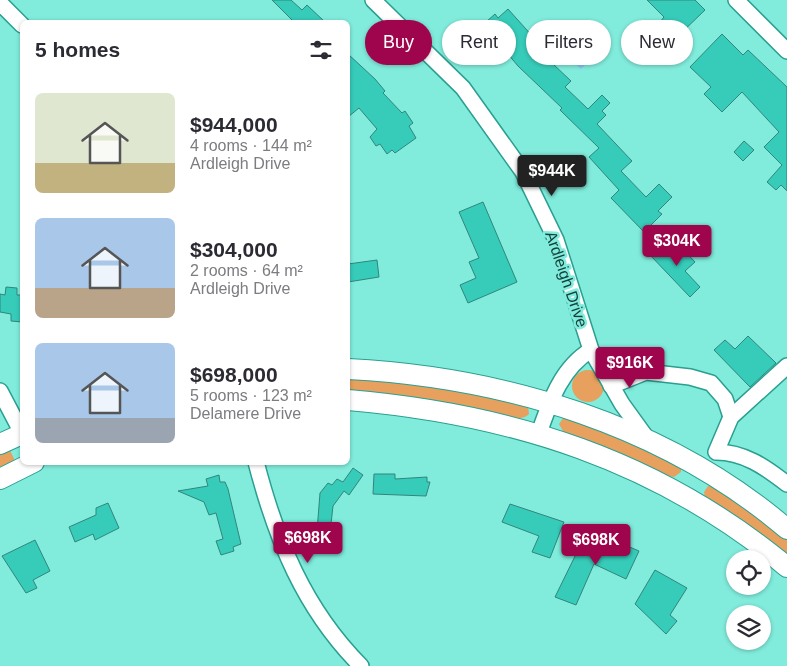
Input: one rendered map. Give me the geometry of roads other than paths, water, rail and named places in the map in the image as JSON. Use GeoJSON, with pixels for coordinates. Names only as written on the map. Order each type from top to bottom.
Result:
{"type":"FeatureCollection","features":[{"type":"Feature","properties":{"kind":"main road"},"geometry":{"type":"LineString","coordinates":[[350,369],[448,379],[502,389],[582,413],[649,441],[703,470],[747,498],[787,529]]}},
{"type":"Feature","properties":{"kind":"main road"},"geometry":{"type":"LineString","coordinates":[[350,400],[453,412],[539,433],[623,464],[688,497],[736,528],[787,567]]}},
{"type":"Feature","properties":{"kind":"main road"},"geometry":{"type":"LineString","coordinates":[[0,444],[20,434]]}},
{"type":"Feature","properties":{"kind":"main road"},"geometry":{"type":"LineString","coordinates":[[0,479],[28,465]]}},
{"type":"Feature","properties":{"kind":"main road"},"geometry":{"type":"LineString","coordinates":[[688,497],[703,470]]}},
{"type":"Feature","properties":{"kind":"street","name":"Ardleigh Drive"},"geometry":{"type":"LineString","coordinates":[[373,0],[463,88],[522,172],[556,240],[591,350],[631,419],[649,441]]}},
{"type":"Feature","properties":{"kind":"street"},"geometry":{"type":"LineString","coordinates":[[736,0],[787,51]]}},
{"type":"Feature","properties":{"kind":"street"},"geometry":{"type":"LineString","coordinates":[[0,3],[20,23]]}},
{"type":"Feature","properties":{"kind":"street"},"geometry":{"type":"LineString","coordinates":[[539,433],[550,403],[575,361],[591,350]]}},
{"type":"Feature","properties":{"kind":"street"},"geometry":{"type":"LineString","coordinates":[[703,470],[716,452],[731,417],[787,366]]}},
{"type":"Feature","properties":{"kind":"street"},"geometry":{"type":"LineString","coordinates":[[611,386],[646,372],[690,377],[711,383],[725,399],[731,417]]}},
{"type":"Feature","properties":{"kind":"street"},"geometry":{"type":"LineString","coordinates":[[0,391],[20,429]]}},
{"type":"Feature","properties":{"kind":"street"},"geometry":{"type":"LineString","coordinates":[[716,452],[733,452],[752,460],[787,484]]}},
{"type":"Feature","properties":{"kind":"street"},"geometry":{"type":"LineString","coordinates":[[257,465],[275,529],[298,580],[334,634],[361,666]]}},
{"type":"Feature","properties":{"kind":"water"},"geometry":{"type":"Polygon","coordinates":[[[577,65],[585,65],[581,69],[577,65]]]}}]}
